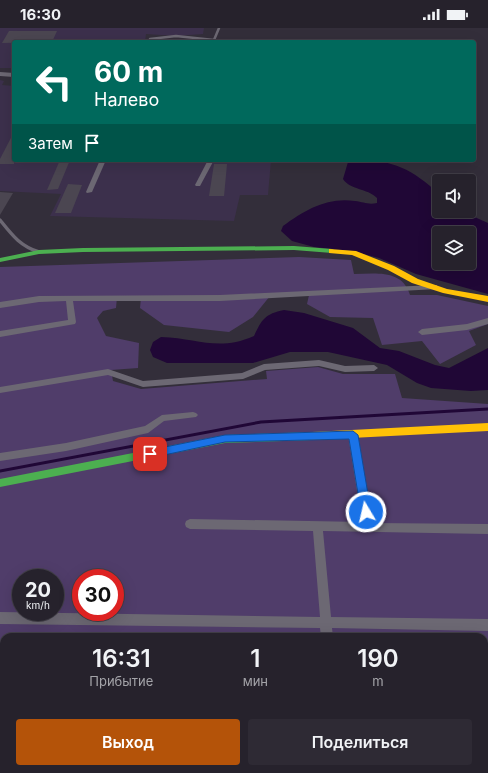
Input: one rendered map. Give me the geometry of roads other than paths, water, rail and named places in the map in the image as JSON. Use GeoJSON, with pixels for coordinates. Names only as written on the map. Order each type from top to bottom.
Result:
{"type":"FeatureCollection","features":[{"type":"Feature","properties":{"kind":"street"},"geometry":{"type":"LineString","coordinates":[[0,74],[12,74]]}},
{"type":"Feature","properties":{"kind":"street"},"geometry":{"type":"LineString","coordinates":[[89,192],[102,162]]}},
{"type":"Feature","properties":{"kind":"street"},"geometry":{"type":"LineString","coordinates":[[198,185],[210,162]]}},
{"type":"Feature","properties":{"kind":"street"},"geometry":{"type":"LineString","coordinates":[[0,260],[39,252],[105,250],[225,250],[271,248],[341,252],[365,257],[391,268],[415,281],[434,287],[488,299]]}},
{"type":"Feature","properties":{"kind":"street"},"geometry":{"type":"LineString","coordinates":[[0,305],[39,299],[220,298],[434,287]]}},
{"type":"Feature","properties":{"kind":"street"},"geometry":{"type":"LineString","coordinates":[[0,334],[72,322],[69,298]]}},
{"type":"Feature","properties":{"kind":"street"},"geometry":{"type":"LineString","coordinates":[[422,332],[467,327],[488,321]]}},
{"type":"Feature","properties":{"kind":"street"},"geometry":{"type":"LineString","coordinates":[[0,390],[108,372],[143,384],[242,376],[264,367],[272,366],[319,363],[345,369],[374,368]]}},
{"type":"Feature","properties":{"kind":"street"},"geometry":{"type":"LineString","coordinates":[[0,457],[66,447],[148,429],[162,418],[193,414]]}},
{"type":"Feature","properties":{"kind":"street"},"geometry":{"type":"LineString","coordinates":[[0,483],[225,438],[353,435],[488,427]]}},
{"type":"Feature","properties":{"kind":"street"},"geometry":{"type":"LineString","coordinates":[[353,435],[368,528]]}},
{"type":"Feature","properties":{"kind":"street"},"geometry":{"type":"LineString","coordinates":[[190,524],[318,528],[488,528]]}},
{"type":"Feature","properties":{"kind":"street"},"geometry":{"type":"LineString","coordinates":[[318,528],[327,633]]}},
{"type":"Feature","properties":{"kind":"street"},"geometry":{"type":"LineString","coordinates":[[0,618],[488,624]]}},
{"type":"Feature","properties":{"kind":"lane"},"geometry":{"type":"LineString","coordinates":[[150,40],[176,36],[214,40],[219,28]]}},
{"type":"Feature","properties":{"kind":"lane"},"geometry":{"type":"LineString","coordinates":[[0,220],[17,241],[27,248],[39,252]]}},
{"type":"Feature","properties":{"kind":"waterway"},"geometry":{"type":"LineString","coordinates":[[0,471],[261,422],[488,409]]}}]}
